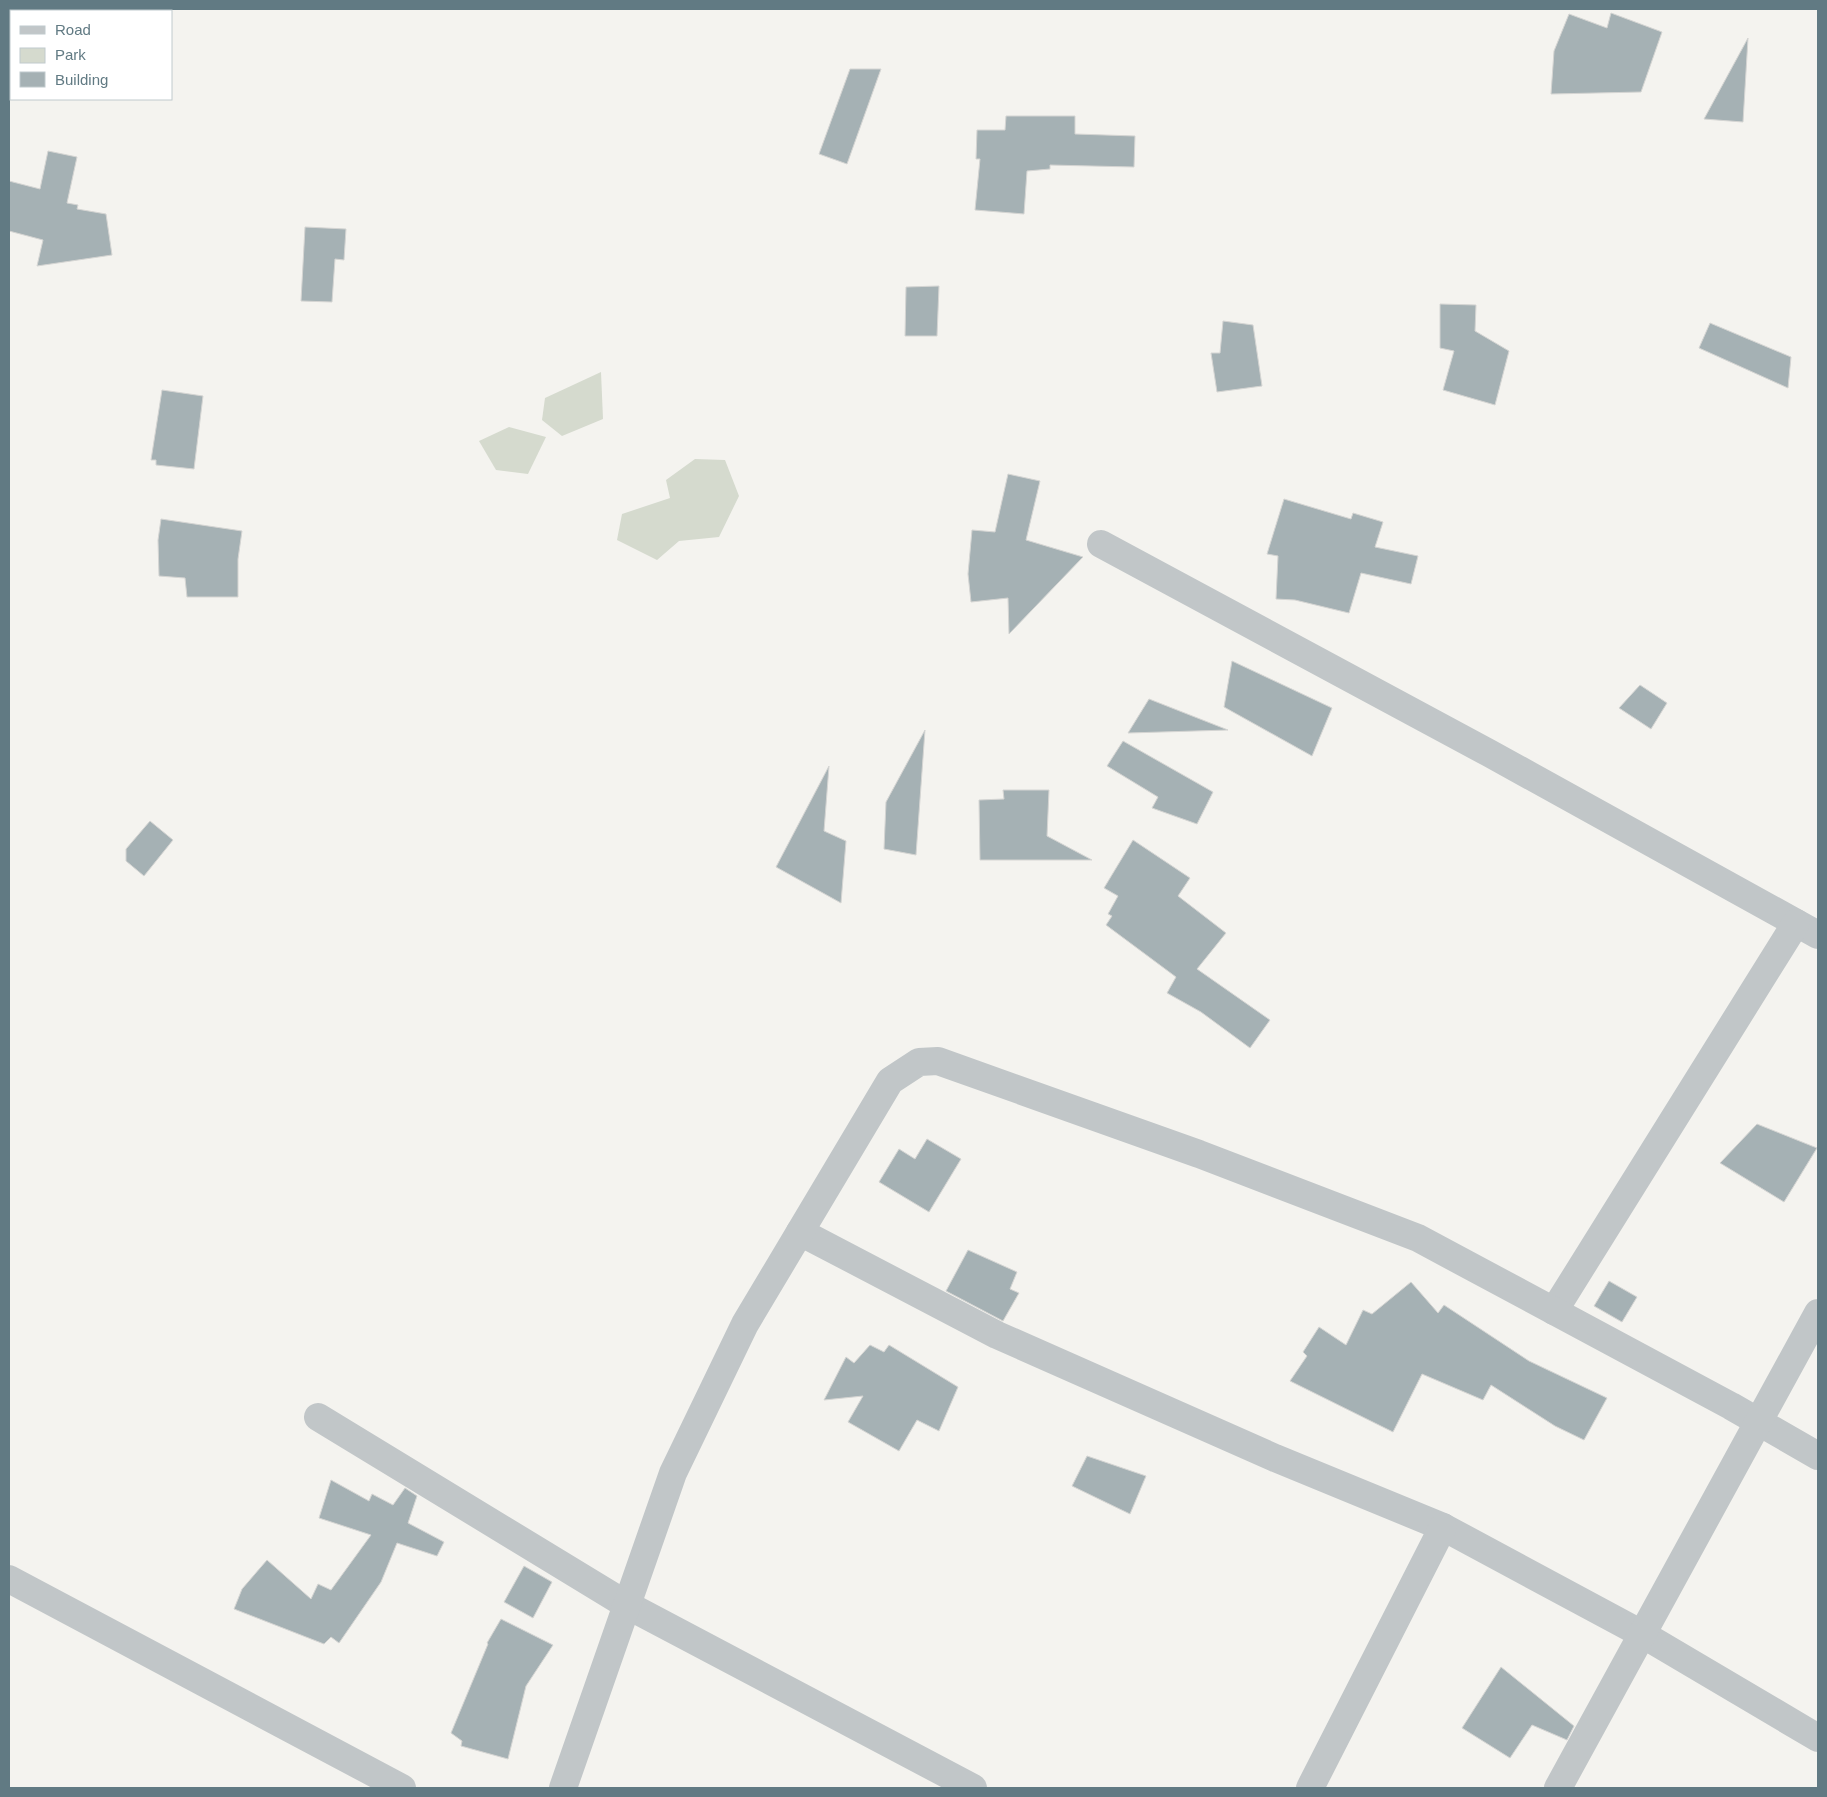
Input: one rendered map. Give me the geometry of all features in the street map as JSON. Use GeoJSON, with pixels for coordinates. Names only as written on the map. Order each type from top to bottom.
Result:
{"type":"FeatureCollection","features":[{"type":"Feature","properties":{"kind":"street"},"geometry":{"type":"LineString","coordinates":[[1101,544],[1480,748],[1807,929],[1554,1312]]}},
{"type":"Feature","properties":{"kind":"street"},"geometry":{"type":"LineString","coordinates":[[562,1788],[673,1473],[745,1324],[890,1081],[919,1062],[938,1061],[1199,1154],[1418,1238],[1818,1456]]}},
{"type":"Feature","properties":{"kind":"street"},"geometry":{"type":"LineString","coordinates":[[800,1232],[997,1335],[1275,1458],[1443,1527],[1642,1634],[1818,1738]]}},
{"type":"Feature","properties":{"kind":"street"},"geometry":{"type":"LineString","coordinates":[[1558,1788],[1818,1313]]}},
{"type":"Feature","properties":{"kind":"street"},"geometry":{"type":"LineString","coordinates":[[318,1417],[627,1605],[973,1788]]}},
{"type":"Feature","properties":{"kind":"street"},"geometry":{"type":"LineString","coordinates":[[1310,1788],[1443,1527]]}},
{"type":"Feature","properties":{"kind":"street"},"geometry":{"type":"LineString","coordinates":[[9,1579],[402,1788]]}},
{"type":"Feature","properties":{"kind":"green space"},"geometry":{"type":"Polygon","coordinates":[[[601,372],[603,419],[562,436],[542,420],[545,398],[601,372]]]}},
{"type":"Feature","properties":{"kind":"green space"},"geometry":{"type":"Polygon","coordinates":[[[509,427],[546,437],[528,474],[496,470],[479,441],[509,427]]]}},
{"type":"Feature","properties":{"kind":"green space"},"geometry":{"type":"Polygon","coordinates":[[[695,459],[725,460],[739,496],[719,537],[679,541],[657,560],[617,540],[622,514],[670,498],[666,480],[695,459]]]}},
{"type":"Feature","properties":{"kind":"building"},"geometry":{"type":"Polygon","coordinates":[[[1611,13],[1662,32],[1641,92],[1551,94],[1554,51],[1569,14],[1607,28],[1611,13]]]}},
{"type":"Feature","properties":{"kind":"building"},"geometry":{"type":"Polygon","coordinates":[[[1748,38],[1743,122],[1704,119],[1748,38]]]}},
{"type":"Feature","properties":{"kind":"building"},"geometry":{"type":"Polygon","coordinates":[[[850,69],[881,69],[847,164],[819,154],[850,69]]]}},
{"type":"Feature","properties":{"kind":"building"},"geometry":{"type":"Polygon","coordinates":[[[1006,116],[1075,116],[1075,134],[1135,136],[1134,167],[1050,165],[1050,169],[1027,171],[1024,214],[975,210],[980,159],[976,159],[977,130],[1005,130],[1006,116]]]}},
{"type":"Feature","properties":{"kind":"building"},"geometry":{"type":"Polygon","coordinates":[[[48,151],[77,157],[67,203],[78,205],[77,209],[106,214],[112,255],[37,266],[43,240],[9,231],[9,181],[40,189],[48,151]]]}},
{"type":"Feature","properties":{"kind":"building"},"geometry":{"type":"Polygon","coordinates":[[[305,227],[346,229],[344,260],[335,259],[332,302],[301,301],[305,227]]]}},
{"type":"Feature","properties":{"kind":"building"},"geometry":{"type":"Polygon","coordinates":[[[939,286],[937,336],[905,336],[906,287],[939,286]]]}},
{"type":"Feature","properties":{"kind":"building"},"geometry":{"type":"Polygon","coordinates":[[[1440,304],[1476,305],[1475,331],[1509,351],[1495,405],[1443,390],[1454,351],[1440,348],[1440,304]]]}},
{"type":"Feature","properties":{"kind":"building"},"geometry":{"type":"Polygon","coordinates":[[[1223,321],[1253,325],[1262,386],[1217,392],[1211,353],[1220,353],[1223,321]]]}},
{"type":"Feature","properties":{"kind":"building"},"geometry":{"type":"Polygon","coordinates":[[[1710,323],[1791,357],[1788,388],[1699,348],[1710,323]]]}},
{"type":"Feature","properties":{"kind":"building"},"geometry":{"type":"Polygon","coordinates":[[[162,390],[203,396],[194,469],[156,465],[156,460],[151,460],[162,390]]]}},
{"type":"Feature","properties":{"kind":"building"},"geometry":{"type":"Polygon","coordinates":[[[1008,474],[1040,481],[1026,540],[1083,557],[1009,634],[1008,598],[971,602],[968,574],[972,530],[995,532],[1008,474]]]}},
{"type":"Feature","properties":{"kind":"building"},"geometry":{"type":"Polygon","coordinates":[[[1284,499],[1351,519],[1353,513],[1383,522],[1375,547],[1418,556],[1411,584],[1361,573],[1349,613],[1295,600],[1276,599],[1278,556],[1267,554],[1284,499]]]}},
{"type":"Feature","properties":{"kind":"building"},"geometry":{"type":"Polygon","coordinates":[[[161,519],[242,531],[238,559],[238,597],[187,597],[185,578],[159,576],[158,540],[161,519]]]}},
{"type":"Feature","properties":{"kind":"building"},"geometry":{"type":"Polygon","coordinates":[[[1232,661],[1332,708],[1312,756],[1224,707],[1232,661]]]}},
{"type":"Feature","properties":{"kind":"building"},"geometry":{"type":"Polygon","coordinates":[[[1640,685],[1667,703],[1651,729],[1619,708],[1640,685]]]}},
{"type":"Feature","properties":{"kind":"building"},"geometry":{"type":"Polygon","coordinates":[[[1149,699],[1228,730],[1128,733],[1149,699]]]}},
{"type":"Feature","properties":{"kind":"building"},"geometry":{"type":"Polygon","coordinates":[[[925,730],[916,855],[884,849],[886,802],[925,730]]]}},
{"type":"Feature","properties":{"kind":"building"},"geometry":{"type":"Polygon","coordinates":[[[1123,741],[1213,792],[1197,824],[1152,808],[1158,797],[1107,766],[1123,741]]]}},
{"type":"Feature","properties":{"kind":"building"},"geometry":{"type":"Polygon","coordinates":[[[829,766],[824,831],[846,841],[841,903],[776,867],[829,766]]]}},
{"type":"Feature","properties":{"kind":"building"},"geometry":{"type":"Polygon","coordinates":[[[1003,790],[1049,790],[1047,836],[1092,860],[980,860],[979,800],[1004,799],[1003,790]]]}},
{"type":"Feature","properties":{"kind":"building"},"geometry":{"type":"Polygon","coordinates":[[[150,821],[173,840],[144,876],[126,861],[126,849],[150,821]]]}},
{"type":"Feature","properties":{"kind":"building"},"geometry":{"type":"Polygon","coordinates":[[[1133,840],[1190,878],[1178,896],[1226,933],[1197,969],[1270,1020],[1250,1048],[1201,1012],[1167,993],[1176,977],[1106,925],[1112,916],[1108,914],[1118,896],[1104,888],[1133,840]]]}},
{"type":"Feature","properties":{"kind":"building"},"geometry":{"type":"Polygon","coordinates":[[[1757,1124],[1817,1148],[1784,1202],[1720,1163],[1757,1124]]]}},
{"type":"Feature","properties":{"kind":"building"},"geometry":{"type":"Polygon","coordinates":[[[927,1139],[961,1159],[929,1212],[879,1182],[899,1149],[915,1159],[927,1139]]]}},
{"type":"Feature","properties":{"kind":"building"},"geometry":{"type":"Polygon","coordinates":[[[968,1250],[1017,1272],[1010,1289],[1019,1293],[1003,1321],[946,1291],[968,1250]]]}},
{"type":"Feature","properties":{"kind":"building"},"geometry":{"type":"Polygon","coordinates":[[[1609,1281],[1637,1297],[1622,1322],[1594,1306],[1609,1281]]]}},
{"type":"Feature","properties":{"kind":"building"},"geometry":{"type":"Polygon","coordinates":[[[1411,1282],[1438,1313],[1444,1305],[1529,1361],[1607,1398],[1584,1440],[1555,1426],[1491,1385],[1483,1400],[1422,1374],[1393,1432],[1290,1381],[1307,1356],[1303,1352],[1319,1327],[1346,1345],[1363,1310],[1372,1314],[1411,1282]]]}},
{"type":"Feature","properties":{"kind":"building"},"geometry":{"type":"Polygon","coordinates":[[[870,1345],[884,1352],[889,1345],[958,1387],[939,1431],[917,1420],[899,1451],[848,1422],[863,1396],[824,1400],[846,1357],[854,1363],[870,1345]]]}},
{"type":"Feature","properties":{"kind":"building"},"geometry":{"type":"Polygon","coordinates":[[[1087,1456],[1146,1476],[1130,1514],[1072,1486],[1087,1456]]]}},
{"type":"Feature","properties":{"kind":"building"},"geometry":{"type":"Polygon","coordinates":[[[331,1480],[369,1501],[372,1494],[393,1505],[405,1488],[417,1496],[408,1523],[444,1542],[437,1556],[397,1543],[381,1582],[339,1643],[331,1637],[324,1644],[234,1609],[242,1589],[267,1560],[311,1599],[318,1584],[331,1590],[371,1535],[319,1518],[331,1480]]]}},
{"type":"Feature","properties":{"kind":"building"},"geometry":{"type":"Polygon","coordinates":[[[524,1566],[552,1582],[533,1618],[504,1602],[524,1566]]]}},
{"type":"Feature","properties":{"kind":"building"},"geometry":{"type":"Polygon","coordinates":[[[501,1619],[553,1645],[526,1686],[508,1759],[461,1746],[462,1741],[451,1733],[487,1643],[501,1619]]]}},
{"type":"Feature","properties":{"kind":"building"},"geometry":{"type":"Polygon","coordinates":[[[1501,1667],[1574,1726],[1567,1740],[1532,1725],[1510,1758],[1462,1728],[1501,1667]]]}}]}
